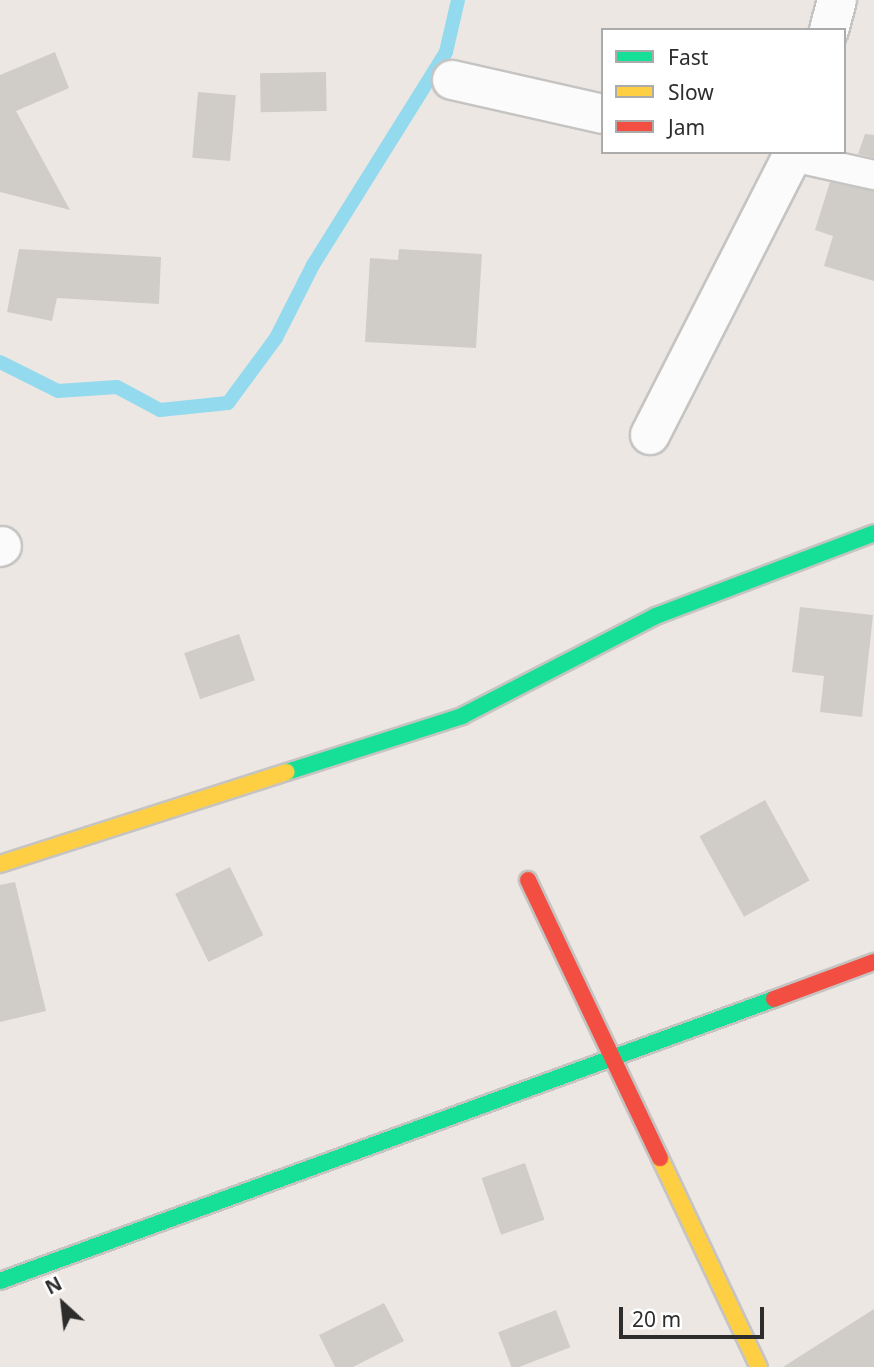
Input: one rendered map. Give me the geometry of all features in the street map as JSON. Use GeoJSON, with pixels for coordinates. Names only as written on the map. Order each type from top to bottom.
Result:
{"type":"FeatureCollection","features":[{"type":"Feature","properties":{"kind":"street"},"geometry":{"type":"LineString","coordinates":[[830,28],[837,0]]}},
{"type":"Feature","properties":{"kind":"street"},"geometry":{"type":"LineString","coordinates":[[452,80],[601,114]]}},
{"type":"Feature","properties":{"kind":"street"},"geometry":{"type":"LineString","coordinates":[[650,435],[786,154]]}},
{"type":"Feature","properties":{"kind":"street"},"geometry":{"type":"LineString","coordinates":[[0,864],[461,716],[656,616],[874,533]]}},
{"type":"Feature","properties":{"kind":"street"},"geometry":{"type":"LineString","coordinates":[[528,880],[759,1367]]}},
{"type":"Feature","properties":{"kind":"street"},"geometry":{"type":"LineString","coordinates":[[0,1281],[874,962]]}},
{"type":"Feature","properties":{"kind":"lane"},"geometry":{"type":"LineString","coordinates":[[786,154],[874,175]]}},
{"type":"Feature","properties":{"kind":"building"},"geometry":{"type":"Polygon","coordinates":[[[55,52],[69,88],[16,111],[70,210],[0,192],[0,75],[55,52]]]}},
{"type":"Feature","properties":{"kind":"building"},"geometry":{"type":"Polygon","coordinates":[[[326,72],[327,111],[261,112],[260,73],[326,72]]]}},
{"type":"Feature","properties":{"kind":"building"},"geometry":{"type":"Polygon","coordinates":[[[198,92],[236,95],[230,161],[192,158],[198,92]]]}},
{"type":"Feature","properties":{"kind":"building"},"geometry":{"type":"Polygon","coordinates":[[[865,134],[874,135],[874,158],[858,154],[865,134]]]}},
{"type":"Feature","properties":{"kind":"building"},"geometry":{"type":"Polygon","coordinates":[[[830,182],[874,191],[874,281],[824,266],[833,236],[815,230],[830,182]]]}},
{"type":"Feature","properties":{"kind":"building"},"geometry":{"type":"Polygon","coordinates":[[[19,249],[161,257],[159,304],[57,298],[52,321],[7,312],[19,249]]]}},
{"type":"Feature","properties":{"kind":"building"},"geometry":{"type":"Polygon","coordinates":[[[399,249],[482,254],[476,348],[365,342],[370,258],[398,260],[399,249]]]}},
{"type":"Feature","properties":{"kind":"building"},"geometry":{"type":"Polygon","coordinates":[[[800,607],[873,615],[862,717],[820,712],[824,676],[792,672],[800,607]]]}},
{"type":"Feature","properties":{"kind":"building"},"geometry":{"type":"Polygon","coordinates":[[[239,634],[255,680],[200,699],[184,653],[239,634]]]}},
{"type":"Feature","properties":{"kind":"building"},"geometry":{"type":"Polygon","coordinates":[[[765,800],[810,880],[744,917],[699,836],[765,800]]]}},
{"type":"Feature","properties":{"kind":"building"},"geometry":{"type":"Polygon","coordinates":[[[230,867],[263,935],[208,962],[175,894],[230,867]]]}},
{"type":"Feature","properties":{"kind":"building"},"geometry":{"type":"Polygon","coordinates":[[[15,882],[46,1011],[0,1022],[0,885],[15,882]]]}},
{"type":"Feature","properties":{"kind":"building"},"geometry":{"type":"Polygon","coordinates":[[[525,1163],[545,1220],[501,1235],[482,1178],[525,1163]]]}},
{"type":"Feature","properties":{"kind":"building"},"geometry":{"type":"Polygon","coordinates":[[[384,1303],[404,1341],[353,1367],[335,1367],[319,1335],[384,1303]]]}},
{"type":"Feature","properties":{"kind":"building"},"geometry":{"type":"Polygon","coordinates":[[[874,1309],[874,1367],[783,1367],[874,1309]]]}},
{"type":"Feature","properties":{"kind":"building"},"geometry":{"type":"Polygon","coordinates":[[[556,1310],[570,1347],[519,1367],[511,1367],[498,1332],[556,1310]]]}},
{"type":"Feature","properties":{"kind":"waterway"},"geometry":{"type":"LineString","coordinates":[[0,362],[58,391],[117,387],[160,410],[228,403],[276,338],[313,265],[446,52],[458,0]]}},
{"type":"Feature","properties":{"kind":"traffic: fast"},"geometry":{"type":"LineString","coordinates":[[287,772],[462,716],[656,616],[874,533]]}},
{"type":"Feature","properties":{"kind":"traffic: fast"},"geometry":{"type":"LineString","coordinates":[[0,1281],[774,999]]}},
{"type":"Feature","properties":{"kind":"traffic: slow"},"geometry":{"type":"LineString","coordinates":[[0,864],[287,772]]}},
{"type":"Feature","properties":{"kind":"traffic: slow"},"geometry":{"type":"LineString","coordinates":[[660,1158],[759,1367]]}},
{"type":"Feature","properties":{"kind":"traffic: jam"},"geometry":{"type":"LineString","coordinates":[[528,880],[660,1158]]}},
{"type":"Feature","properties":{"kind":"traffic: jam"},"geometry":{"type":"LineString","coordinates":[[774,999],[874,962]]}}]}
